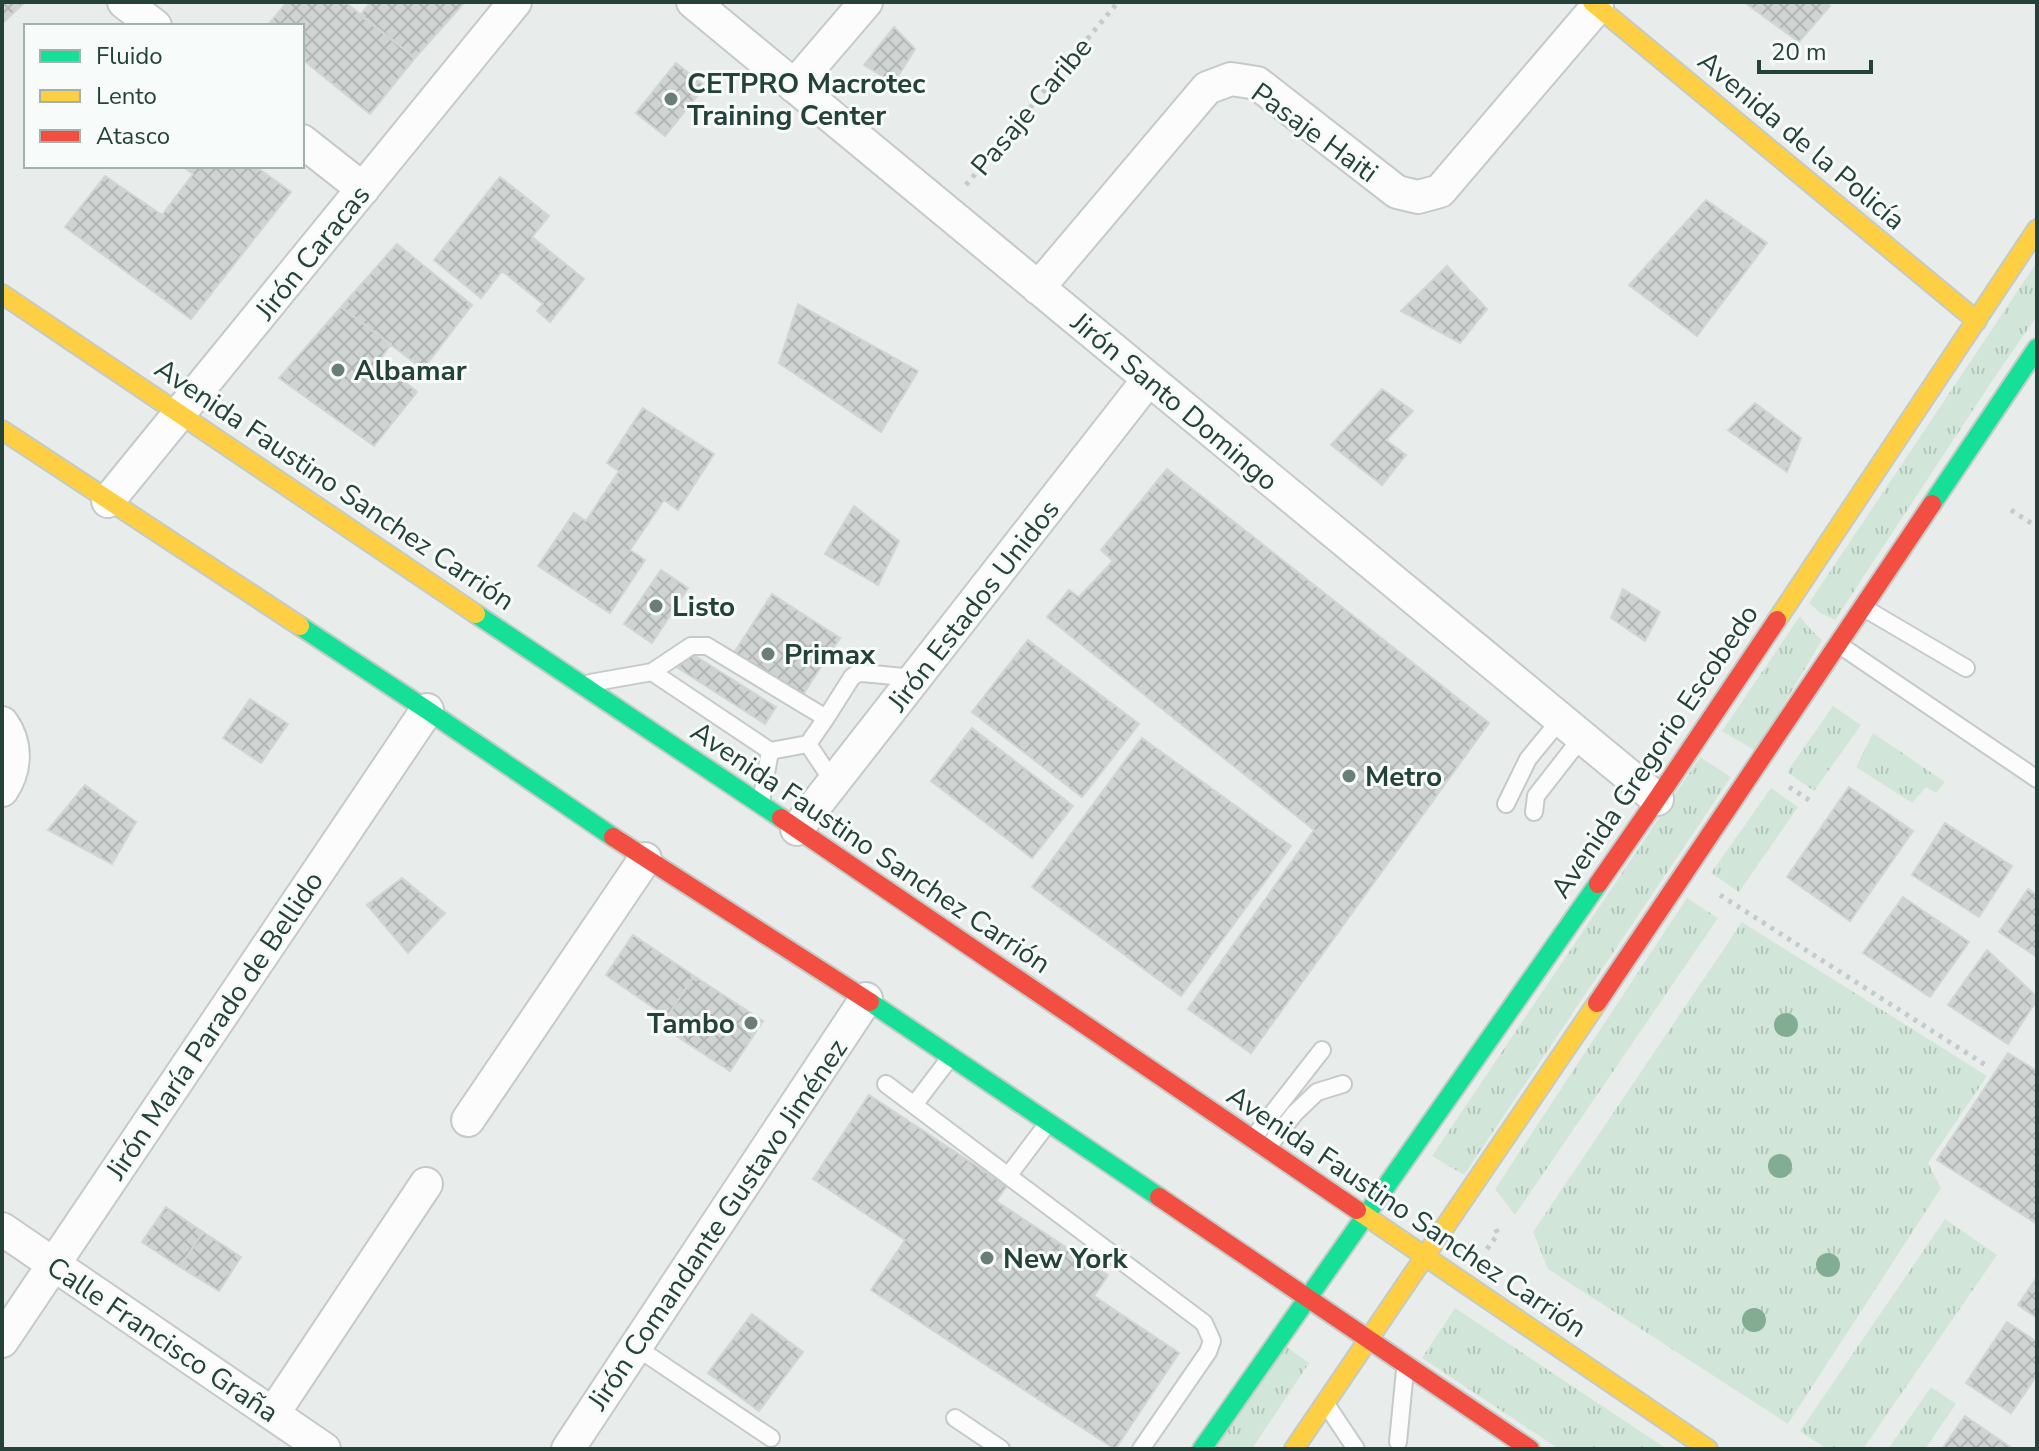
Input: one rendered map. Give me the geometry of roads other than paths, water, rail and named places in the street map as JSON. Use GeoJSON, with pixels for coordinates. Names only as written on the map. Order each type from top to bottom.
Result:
{"type":"FeatureCollection","features":[{"type":"Feature","properties":{"kind":"main road","name":"Avenida de la Policía"},"geometry":{"type":"LineString","coordinates":[[1595,4],[1977,321]]}},
{"type":"Feature","properties":{"kind":"main road","name":"Avenida Gregorio Escobedo"},"geometry":{"type":"LineString","coordinates":[[1202,1449],[1657,799],[2037,229]]}},
{"type":"Feature","properties":{"kind":"main road","name":"Avenida Faustino Sanchez Carrión"},"geometry":{"type":"LineString","coordinates":[[2,294],[797,829],[1708,1449]]}},
{"type":"Feature","properties":{"kind":"main road"},"geometry":{"type":"LineString","coordinates":[[1294,1449],[1686,872],[1832,639],[1861,606],[2037,348]]}},
{"type":"Feature","properties":{"kind":"main road"},"geometry":{"type":"LineString","coordinates":[[2,430],[427,710],[645,859],[866,999],[1369,1339],[1523,1448]]}},
{"type":"Feature","properties":{"kind":"main road"},"geometry":{"type":"LineString","coordinates":[[1807,611],[1811,569]]}},
{"type":"Feature","properties":{"kind":"street"},"geometry":{"type":"LineString","coordinates":[[124,2],[152,24]]}},
{"type":"Feature","properties":{"kind":"street","name":"Jirón Caracas"},"geometry":{"type":"LineString","coordinates":[[108,501],[515,2]]}},
{"type":"Feature","properties":{"kind":"street","name":"Jirón Santo Domingo"},"geometry":{"type":"LineString","coordinates":[[693,2],[1657,799]]}},
{"type":"Feature","properties":{"kind":"street"},"geometry":{"type":"LineString","coordinates":[[794,86],[866,2]]}},
{"type":"Feature","properties":{"kind":"street","name":"Pasaje Haiti"},"geometry":{"type":"LineString","coordinates":[[1038,288],[1207,88],[1231,79],[1257,83],[1397,192],[1418,197],[1440,191],[1595,4]]}},
{"type":"Feature","properties":{"kind":"street"},"geometry":{"type":"LineString","coordinates":[[304,143],[363,189]]}},
{"type":"Feature","properties":{"kind":"street","name":"Jirón Estados Unidos"},"geometry":{"type":"LineString","coordinates":[[797,829],[1148,380]]}},
{"type":"Feature","properties":{"kind":"street","name":"Jirón María Parado de Bellido"},"geometry":{"type":"LineString","coordinates":[[2,1341],[427,710]]}},
{"type":"Feature","properties":{"kind":"street"},"geometry":{"type":"LineString","coordinates":[[2,723],[12,743],[14,761],[9,780],[2,790]]}},
{"type":"Feature","properties":{"kind":"street"},"geometry":{"type":"LineString","coordinates":[[468,1120],[645,859]]}},
{"type":"Feature","properties":{"kind":"street","name":"Jirón Comandante Gustavo Jiménez"},"geometry":{"type":"LineString","coordinates":[[568,1449],[866,999]]}},
{"type":"Feature","properties":{"kind":"street"},"geometry":{"type":"LineString","coordinates":[[273,1414],[426,1184]]}},
{"type":"Feature","properties":{"kind":"street","name":"Calle Francisco Graña"},"geometry":{"type":"LineString","coordinates":[[2,1229],[324,1449]]}},
{"type":"Feature","properties":{"kind":"lane"},"geometry":{"type":"LineString","coordinates":[[1861,606],[1966,668]]}},
{"type":"Feature","properties":{"kind":"lane"},"geometry":{"type":"LineString","coordinates":[[1832,639],[2037,779]]}},
{"type":"Feature","properties":{"kind":"lane"},"geometry":{"type":"LineString","coordinates":[[580,684],[652,672],[691,646],[707,646],[826,718]]}},
{"type":"Feature","properties":{"kind":"lane"},"geometry":{"type":"LineString","coordinates":[[652,672],[770,751],[808,744],[856,674],[915,678]]}},
{"type":"Feature","properties":{"kind":"lane"},"geometry":{"type":"LineString","coordinates":[[1506,804],[1528,759],[1571,729]]}},
{"type":"Feature","properties":{"kind":"lane"},"geometry":{"type":"LineString","coordinates":[[1534,812],[1536,796],[1571,729]]}},
{"type":"Feature","properties":{"kind":"lane"},"geometry":{"type":"LineString","coordinates":[[808,744],[834,783]]}},
{"type":"Feature","properties":{"kind":"lane"},"geometry":{"type":"LineString","coordinates":[[760,804],[770,751]]}},
{"type":"Feature","properties":{"kind":"lane"},"geometry":{"type":"LineString","coordinates":[[1259,1144],[1322,1050]]}},
{"type":"Feature","properties":{"kind":"lane"},"geometry":{"type":"LineString","coordinates":[[914,1105],[951,1057]]}},
{"type":"Feature","properties":{"kind":"lane"},"geometry":{"type":"LineString","coordinates":[[886,1084],[1204,1323],[1212,1341],[1208,1352],[1141,1449]]}},
{"type":"Feature","properties":{"kind":"lane"},"geometry":{"type":"LineString","coordinates":[[1259,1144],[1317,1092],[1343,1084]]}},
{"type":"Feature","properties":{"kind":"lane"},"geometry":{"type":"LineString","coordinates":[[1008,1176],[1049,1123]]}},
{"type":"Feature","properties":{"kind":"lane"},"geometry":{"type":"LineString","coordinates":[[636,1347],[771,1438]]}},
{"type":"Feature","properties":{"kind":"lane"},"geometry":{"type":"LineString","coordinates":[[1398,1442],[1406,1365]]}},
{"type":"Feature","properties":{"kind":"lane"},"geometry":{"type":"LineString","coordinates":[[1325,1403],[1356,1449]]}},
{"type":"Feature","properties":{"kind":"lane"},"geometry":{"type":"LineString","coordinates":[[955,1418],[1001,1449]]}},
{"type":"Feature","properties":{"kind":"place","name":"CETPRO Macrotec Training Center"},"geometry":{"type":"Point","coordinates":[671,99]}},
{"type":"Feature","properties":{"kind":"place","name":"Albamar"},"geometry":{"type":"Point","coordinates":[338,370]}},
{"type":"Feature","properties":{"kind":"place","name":"Listo"},"geometry":{"type":"Point","coordinates":[656,606]}},
{"type":"Feature","properties":{"kind":"place","name":"Primax"},"geometry":{"type":"Point","coordinates":[768,654]}},
{"type":"Feature","properties":{"kind":"place","name":"Metro"},"geometry":{"type":"Point","coordinates":[1349,776]}},
{"type":"Feature","properties":{"kind":"place","name":"Tambo"},"geometry":{"type":"Point","coordinates":[751,1023]}},
{"type":"Feature","properties":{"kind":"place","name":"New York"},"geometry":{"type":"Point","coordinates":[987,1258]}}]}
